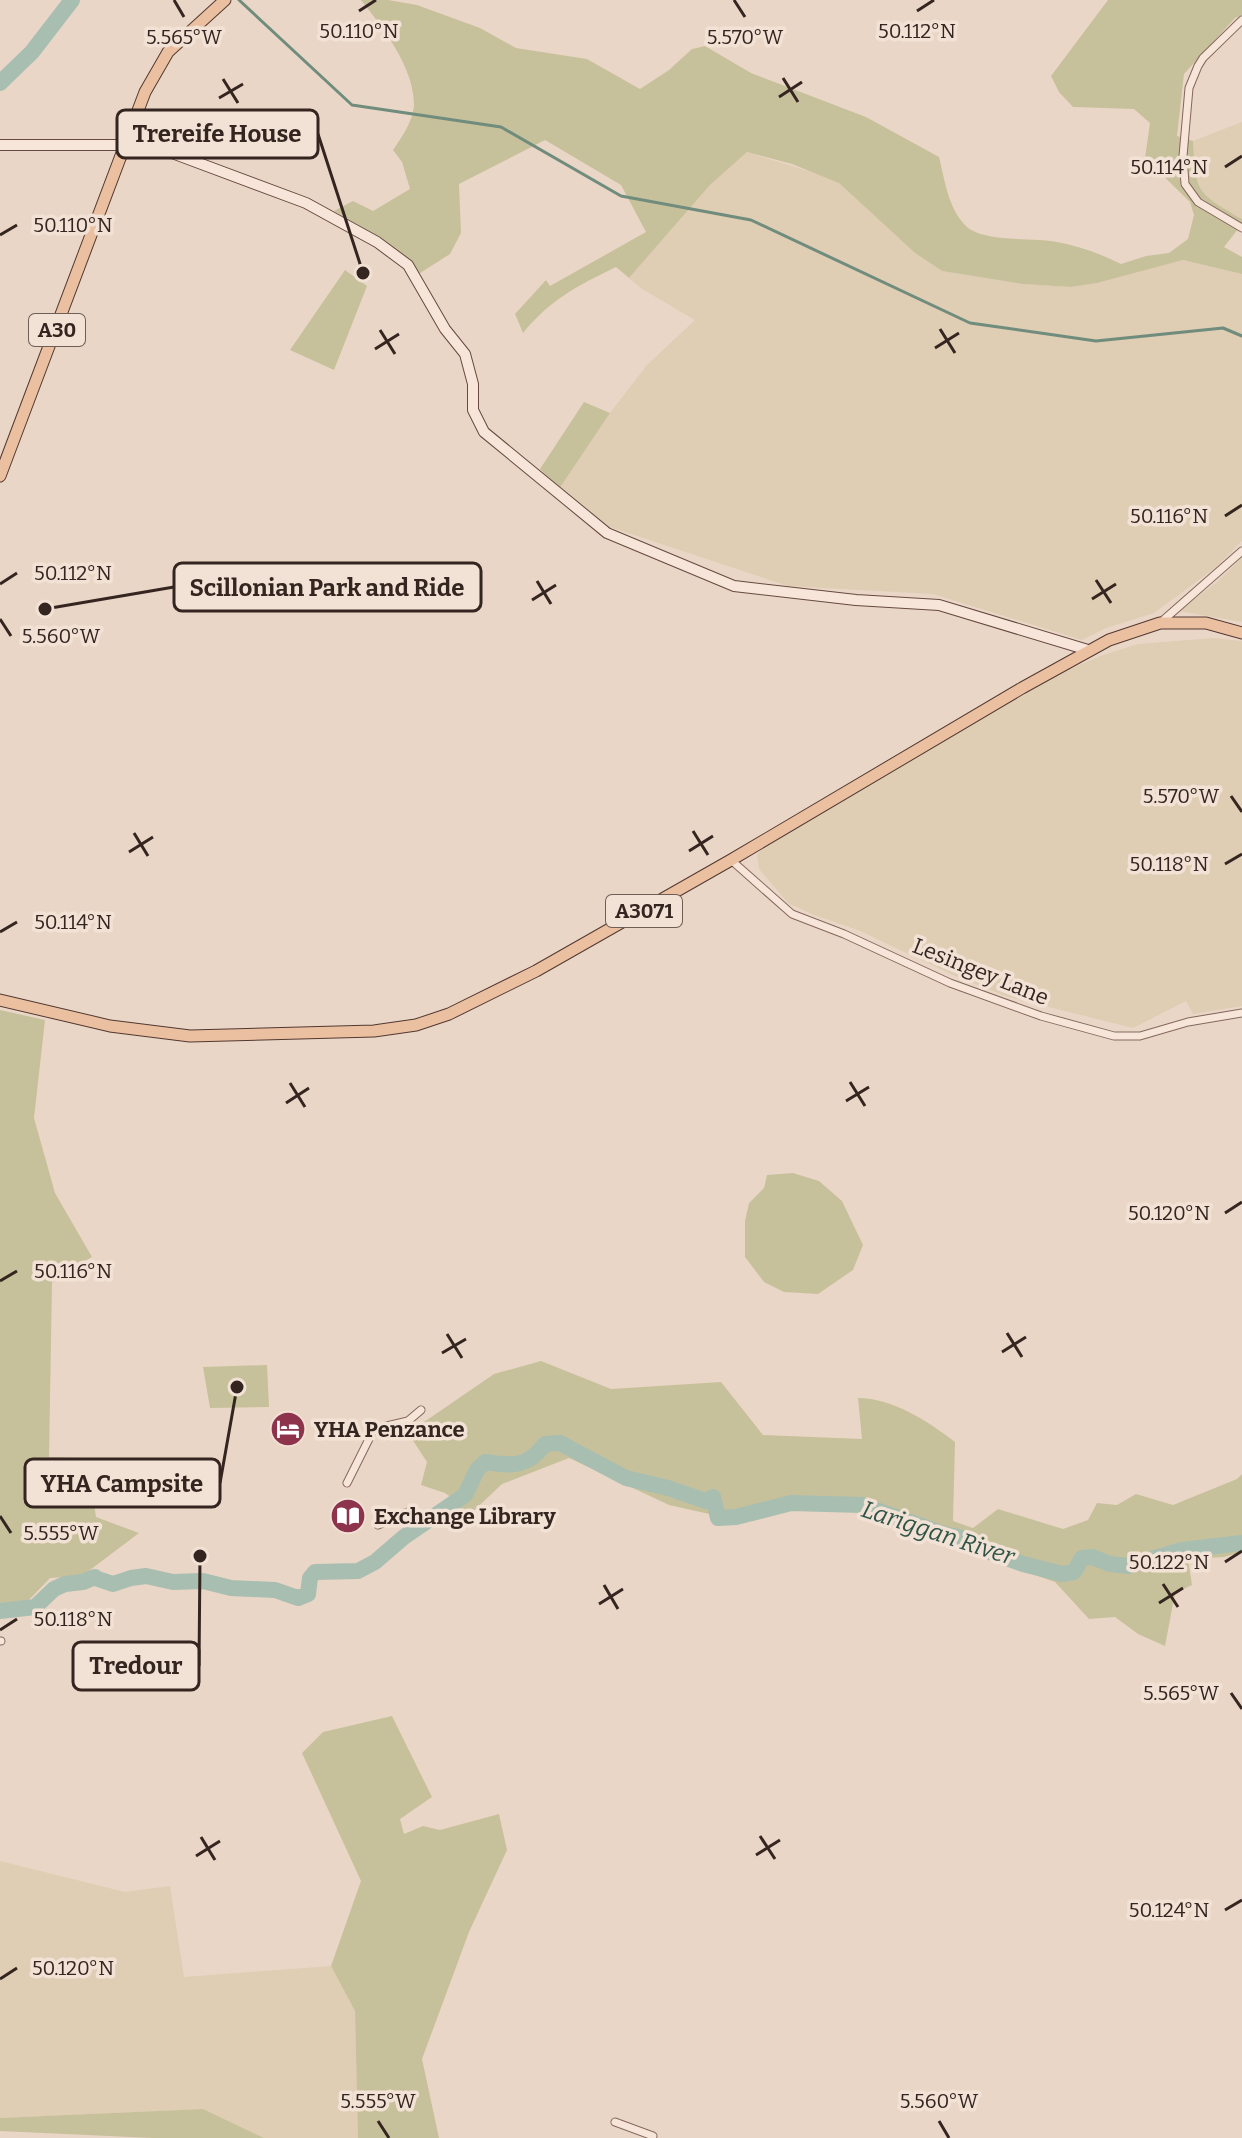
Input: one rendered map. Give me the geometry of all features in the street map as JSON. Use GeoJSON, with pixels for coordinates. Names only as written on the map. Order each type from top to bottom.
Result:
{"type":"FeatureCollection","features":[{"type":"Feature","properties":{"kind":"main road","name":"A30"},"geometry":{"type":"LineString","coordinates":[[0,476],[145,92],[168,52],[225,0]]}},
{"type":"Feature","properties":{"kind":"main road"},"geometry":{"type":"LineString","coordinates":[[0,145],[125,145],[172,153],[306,203],[377,242],[408,265],[445,329],[465,354],[473,384],[473,410],[484,432],[607,533],[734,586],[856,600],[939,605],[1088,650]]}},
{"type":"Feature","properties":{"kind":"main road","name":"A3071"},"geometry":{"type":"LineString","coordinates":[[0,1000],[110,1026],[190,1036],[374,1031],[416,1025],[449,1014],[536,971],[1088,650],[1133,630],[1160,623],[1206,623],[1242,633]]}},
{"type":"Feature","properties":{"kind":"street"},"geometry":{"type":"LineString","coordinates":[[1242,20],[1203,58],[1189,88],[1183,156],[1185,184],[1198,202],[1242,228]]}},
{"type":"Feature","properties":{"kind":"street"},"geometry":{"type":"LineString","coordinates":[[1160,623],[1242,551]]}},
{"type":"Feature","properties":{"kind":"street","name":"Lesingey Lane"},"geometry":{"type":"LineString","coordinates":[[731,860],[792,914],[844,934],[950,983],[1041,1016],[1114,1036],[1140,1036],[1188,1022],[1242,1013]]}},
{"type":"Feature","properties":{"kind":"street"},"geometry":{"type":"LineString","coordinates":[[347,1483],[374,1429],[408,1421],[421,1410]]}},
{"type":"Feature","properties":{"kind":"street"},"geometry":{"type":"LineString","coordinates":[[378,1525],[415,1512]]}},
{"type":"Feature","properties":{"kind":"street"},"geometry":{"type":"LineString","coordinates":[[615,2122],[652,2138]]}},
{"type":"Feature","properties":{"kind":"shaded area"},"geometry":{"type":"Polygon","coordinates":[[[361,0],[388,0],[417,5],[480,28],[516,48],[587,59],[640,89],[669,70],[692,49],[705,46],[751,73],[866,117],[939,157],[955,211],[974,231],[996,237],[1065,244],[1121,264],[1169,253],[1188,239],[1194,215],[1190,202],[1145,158],[1150,123],[1134,109],[1073,107],[1059,92],[1051,76],[1108,0],[1242,0],[1242,15],[1235,18],[1184,74],[1177,136],[1193,141],[1196,172],[1202,190],[1242,219],[1242,224],[1224,247],[1242,257],[1242,274],[1183,260],[1071,287],[1023,284],[942,271],[915,253],[839,183],[792,164],[747,152],[711,184],[629,278],[616,267],[589,281],[554,302],[523,333],[515,314],[546,280],[550,286],[646,232],[621,185],[545,140],[459,184],[461,233],[450,254],[417,275],[376,235],[334,211],[353,201],[373,211],[410,189],[402,162],[393,150],[412,117],[413,91],[396,49],[361,0]]]}},
{"type":"Feature","properties":{"kind":"shaded area"},"geometry":{"type":"Polygon","coordinates":[[[1242,122],[1242,219],[1205,198],[1195,175],[1193,141],[1242,122]]]}},
{"type":"Feature","properties":{"kind":"shaded area"},"geometry":{"type":"Polygon","coordinates":[[[747,152],[831,178],[915,253],[942,271],[1023,284],[1071,287],[1183,260],[1242,274],[1242,541],[1215,568],[1154,613],[1106,628],[1082,640],[933,594],[788,586],[610,527],[559,489],[647,365],[695,320],[629,278],[714,181],[747,152]]]}},
{"type":"Feature","properties":{"kind":"shaded area"},"geometry":{"type":"Polygon","coordinates":[[[345,270],[367,286],[334,370],[290,350],[345,270]]]}},
{"type":"Feature","properties":{"kind":"shaded area"},"geometry":{"type":"Polygon","coordinates":[[[584,402],[610,413],[559,489],[540,469],[584,402]]]}},
{"type":"Feature","properties":{"kind":"shaded area"},"geometry":{"type":"Polygon","coordinates":[[[1242,557],[1242,622],[1179,611],[1217,582],[1242,557]]]}},
{"type":"Feature","properties":{"kind":"shaded area"},"geometry":{"type":"Polygon","coordinates":[[[1214,638],[1242,641],[1242,1006],[1193,1014],[1186,1001],[1133,1028],[1005,996],[858,930],[788,903],[759,869],[757,855],[767,843],[1054,676],[1138,644],[1214,638]]]}},
{"type":"Feature","properties":{"kind":"shaded area"},"geometry":{"type":"Polygon","coordinates":[[[0,1010],[45,1020],[34,1118],[55,1193],[92,1257],[54,1278],[52,1283],[49,1457],[87,1458],[96,1517],[139,1533],[82,1576],[50,1578],[26,1603],[0,1607],[0,1010]]]}},
{"type":"Feature","properties":{"kind":"shaded area"},"geometry":{"type":"Polygon","coordinates":[[[793,1173],[819,1181],[842,1201],[863,1245],[853,1270],[818,1294],[784,1292],[764,1282],[745,1257],[745,1221],[749,1203],[764,1188],[767,1175],[793,1173]]]}},
{"type":"Feature","properties":{"kind":"shaded area"},"geometry":{"type":"Polygon","coordinates":[[[541,1361],[611,1389],[721,1382],[763,1435],[862,1439],[858,1398],[897,1406],[955,1442],[953,1521],[973,1528],[998,1509],[1063,1529],[1088,1520],[1097,1503],[1117,1505],[1136,1494],[1173,1505],[1237,1479],[1242,1474],[1242,1552],[1224,1557],[1188,1559],[1192,1585],[1175,1593],[1165,1646],[1138,1634],[1115,1617],[1089,1619],[1055,1582],[853,1511],[792,1509],[745,1522],[669,1505],[569,1458],[502,1484],[463,1521],[459,1503],[445,1493],[421,1485],[427,1462],[408,1433],[494,1374],[541,1361]]]}},
{"type":"Feature","properties":{"kind":"shaded area"},"geometry":{"type":"Polygon","coordinates":[[[267,1365],[269,1407],[210,1408],[203,1367],[267,1365]]]}},
{"type":"Feature","properties":{"kind":"shaded area"},"geometry":{"type":"Polygon","coordinates":[[[392,1716],[432,1797],[400,1819],[404,1834],[423,1826],[440,1830],[499,1814],[507,1850],[469,1932],[422,2059],[439,2138],[358,2138],[355,2011],[331,1966],[361,1881],[302,1753],[323,1732],[392,1716]]]}},
{"type":"Feature","properties":{"kind":"shaded area"},"geometry":{"type":"Polygon","coordinates":[[[0,1861],[125,1892],[170,1886],[184,1977],[331,1966],[355,2011],[358,2138],[264,2138],[203,2109],[0,2118],[0,1861]]]}},
{"type":"Feature","properties":{"kind":"shaded area"},"geometry":{"type":"Polygon","coordinates":[[[203,2109],[264,2138],[152,2138],[0,2131],[0,2118],[203,2109]]]}},
{"type":"Feature","properties":{"kind":"waterway"},"geometry":{"type":"LineString","coordinates":[[0,83],[32,52],[72,0]]}},
{"type":"Feature","properties":{"kind":"waterway"},"geometry":{"type":"LineString","coordinates":[[239,0],[352,105],[501,127],[621,196],[751,220],[970,323],[1096,341],[1223,328],[1242,336]]}},
{"type":"Feature","properties":{"kind":"waterway","name":"Lariggan River"},"geometry":{"type":"LineString","coordinates":[[98,1579],[113,1584],[146,1576],[173,1582],[203,1581],[231,1588],[275,1590],[298,1598],[308,1594],[310,1578],[315,1572],[358,1571],[375,1562],[404,1537],[465,1495],[477,1470],[485,1462],[518,1464],[532,1458],[545,1444],[560,1443],[626,1478],[706,1501],[713,1497],[718,1518],[736,1517],[791,1503],[862,1505],[963,1538],[1023,1564],[1062,1574],[1074,1572],[1082,1558],[1092,1557],[1110,1564],[1128,1566],[1182,1550],[1242,1543]]}},
{"type":"Feature","properties":{"kind":"waterway","name":"Lariggan River"},"geometry":{"type":"LineString","coordinates":[[0,1611],[35,1607],[54,1589],[95,1577]]}},
{"type":"Feature","properties":{"kind":"place","name":"Trereife House"},"geometry":{"type":"Point","coordinates":[363,273]}},
{"type":"Feature","properties":{"kind":"place","name":"Scillonian Park and Ride"},"geometry":{"type":"Point","coordinates":[45,609]}},
{"type":"Feature","properties":{"kind":"place","name":"YHA Campsite"},"geometry":{"type":"Point","coordinates":[237,1387]}},
{"type":"Feature","properties":{"kind":"place","name":"YHA Penzance"},"geometry":{"type":"Point","coordinates":[288,1429]}},
{"type":"Feature","properties":{"kind":"place","name":"Exchange Library"},"geometry":{"type":"Point","coordinates":[348,1516]}},
{"type":"Feature","properties":{"kind":"place","name":"Tredour"},"geometry":{"type":"Point","coordinates":[200,1556]}}]}
